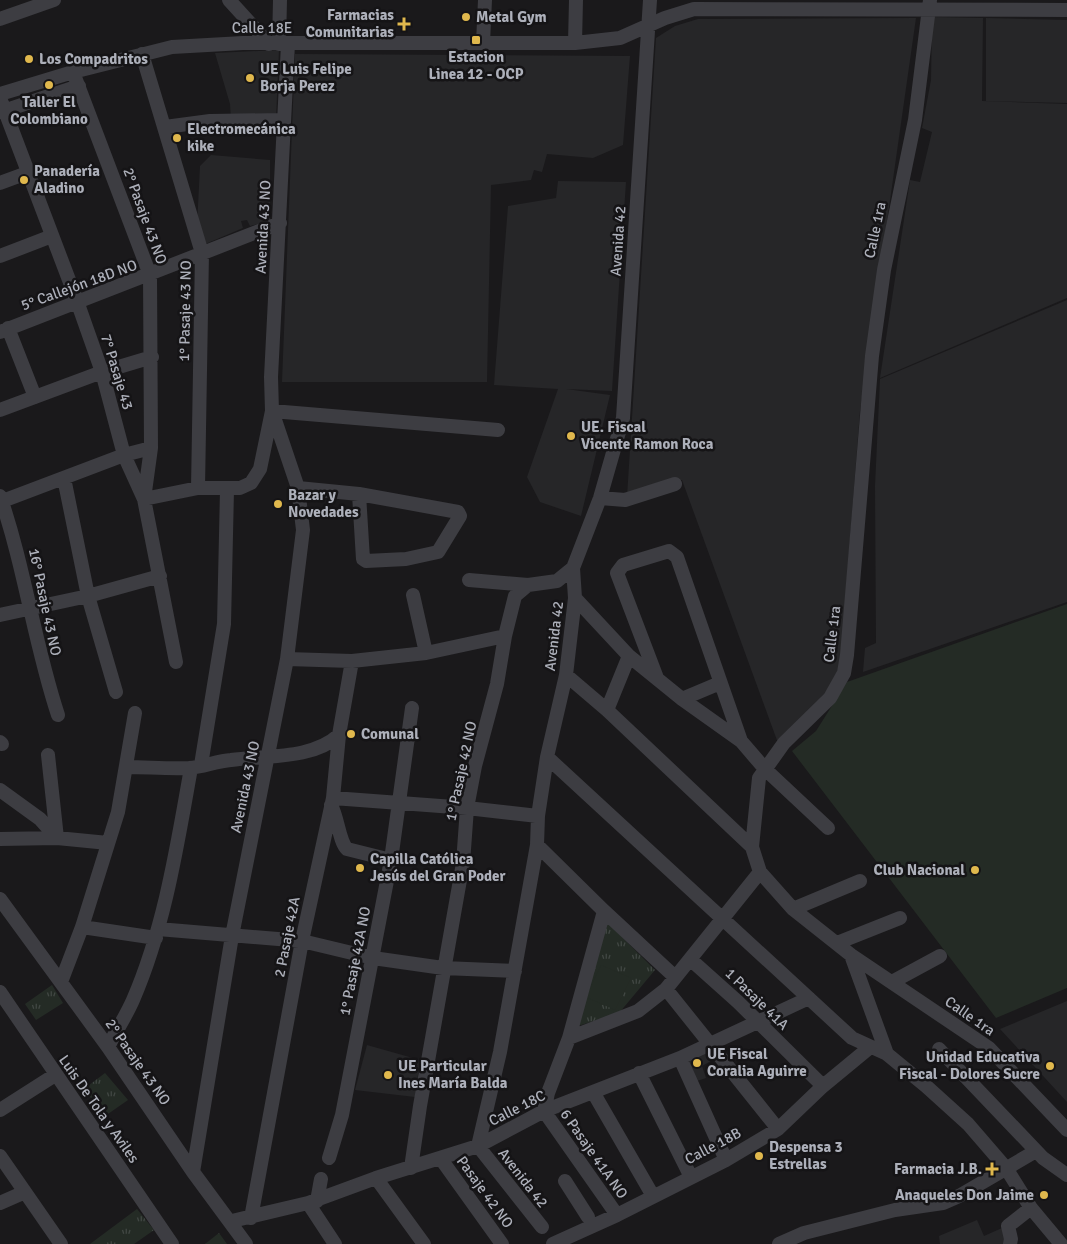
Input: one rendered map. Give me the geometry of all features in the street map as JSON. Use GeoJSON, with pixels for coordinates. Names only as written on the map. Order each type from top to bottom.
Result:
{"type":"FeatureCollection","features":[{"type":"Feature","properties":{"kind":"street"},"geometry":{"type":"LineString","coordinates":[[0,19],[54,0]]}},
{"type":"Feature","properties":{"kind":"street"},"geometry":{"type":"LineString","coordinates":[[229,0],[278,44]]}},
{"type":"Feature","properties":{"kind":"street","name":"Avenida 43 NO"},"geometry":{"type":"LineString","coordinates":[[144,499],[198,488],[227,490],[240,488],[252,483],[260,469],[272,411],[271,377],[280,223],[283,120],[278,44],[280,0]]}},
{"type":"Feature","properties":{"kind":"street"},"geometry":{"type":"LineString","coordinates":[[483,43],[485,0]]}},
{"type":"Feature","properties":{"kind":"street"},"geometry":{"type":"LineString","coordinates":[[576,0],[576,43]]}},
{"type":"Feature","properties":{"kind":"street","name":"Avenida 42"},"geometry":{"type":"LineString","coordinates":[[542,1227],[478,1146],[500,1052],[537,845],[538,816],[548,757],[566,675],[575,598],[574,568],[600,498],[623,418],[650,0]]}},
{"type":"Feature","properties":{"kind":"street","name":"Calle 18E"},"geometry":{"type":"LineString","coordinates":[[0,94],[73,72],[172,47],[242,43],[576,43],[620,38],[648,27],[664,18],[694,9],[851,4],[1067,10]]}},
{"type":"Feature","properties":{"kind":"street","name":"Calle 1ra"},"geometry":{"type":"LineString","coordinates":[[928,6],[915,120],[884,270],[872,356],[844,673],[830,698],[784,744],[759,778],[752,847],[760,872],[793,909],[851,955],[989,1048],[1067,1130]]}},
{"type":"Feature","properties":{"kind":"street","name":"1° Pasaje 43 NO"},"geometry":{"type":"LineString","coordinates":[[142,54],[202,253],[198,488]]}},
{"type":"Feature","properties":{"kind":"street","name":"2° Pasaje 43 NO"},"geometry":{"type":"LineString","coordinates":[[73,72],[150,275],[152,357],[151,448],[144,499]]}},
{"type":"Feature","properties":{"kind":"street"},"geometry":{"type":"LineString","coordinates":[[1,107],[79,86]]}},
{"type":"Feature","properties":{"kind":"street","name":"7° Pasaje 43"},"geometry":{"type":"LineString","coordinates":[[1,107],[77,301],[102,372],[124,455],[144,499],[176,662]]}},
{"type":"Feature","properties":{"kind":"street"},"geometry":{"type":"LineString","coordinates":[[165,127],[210,121],[283,120]]}},
{"type":"Feature","properties":{"kind":"street"},"geometry":{"type":"LineString","coordinates":[[0,183],[27,173]]}},
{"type":"Feature","properties":{"kind":"street","name":"5° Callejón 18D NO"},"geometry":{"type":"LineString","coordinates":[[4,330],[280,223]]}},
{"type":"Feature","properties":{"kind":"street"},"geometry":{"type":"LineString","coordinates":[[0,256],[52,236]]}},
{"type":"Feature","properties":{"kind":"street"},"geometry":{"type":"LineString","coordinates":[[4,330],[36,397]]}},
{"type":"Feature","properties":{"kind":"street"},"geometry":{"type":"LineString","coordinates":[[0,410],[102,372],[152,357]]}},
{"type":"Feature","properties":{"kind":"street"},"geometry":{"type":"LineString","coordinates":[[272,411],[498,430]]}},
{"type":"Feature","properties":{"kind":"street","name":"Avenida 43 NO"},"geometry":{"type":"LineString","coordinates":[[193,1172],[232,936],[287,659],[303,530],[298,488],[272,411]]}},
{"type":"Feature","properties":{"kind":"street"},"geometry":{"type":"LineString","coordinates":[[1,499],[124,455],[151,448]]}},
{"type":"Feature","properties":{"kind":"street"},"geometry":{"type":"LineString","coordinates":[[64,478],[88,596],[116,692]]}},
{"type":"Feature","properties":{"kind":"street"},"geometry":{"type":"LineString","coordinates":[[600,498],[625,500],[675,484]]}},
{"type":"Feature","properties":{"kind":"street"},"geometry":{"type":"LineString","coordinates":[[298,488],[359,494],[458,512],[460,516],[438,552],[406,559],[366,561],[363,558],[359,494]]}},
{"type":"Feature","properties":{"kind":"street"},"geometry":{"type":"LineString","coordinates":[[108,1047],[133,1000],[157,934],[196,766],[224,624],[227,490]]}},
{"type":"Feature","properties":{"kind":"street","name":"16° Pasaje 43 NO"},"geometry":{"type":"LineString","coordinates":[[1,499],[20,559],[43,669],[58,715]]}},
{"type":"Feature","properties":{"kind":"street"},"geometry":{"type":"LineString","coordinates":[[657,678],[617,573],[623,565],[669,551],[677,557],[741,741]]}},
{"type":"Feature","properties":{"kind":"street"},"geometry":{"type":"LineString","coordinates":[[469,580],[528,585],[557,581],[574,568]]}},
{"type":"Feature","properties":{"kind":"street"},"geometry":{"type":"LineString","coordinates":[[0,615],[88,596],[160,576]]}},
{"type":"Feature","properties":{"kind":"street","name":"1° Pasaje 42 NO"},"geometry":{"type":"LineString","coordinates":[[412,1168],[443,968],[463,863],[467,808],[475,766],[497,684],[505,636],[515,596],[528,585]]}},
{"type":"Feature","properties":{"kind":"street"},"geometry":{"type":"LineString","coordinates":[[413,595],[426,653]]}},
{"type":"Feature","properties":{"kind":"street"},"geometry":{"type":"LineString","coordinates":[[575,598],[629,656],[682,699],[741,741],[765,769],[828,828]]}},
{"type":"Feature","properties":{"kind":"street"},"geometry":{"type":"LineString","coordinates":[[287,659],[352,662],[426,653],[505,636]]}},
{"type":"Feature","properties":{"kind":"street"},"geometry":{"type":"LineString","coordinates":[[607,710],[629,656]]}},
{"type":"Feature","properties":{"kind":"street","name":"2 Pasaje 42A"},"geometry":{"type":"LineString","coordinates":[[251,1218],[302,941],[332,802],[338,735],[352,662]]}},
{"type":"Feature","properties":{"kind":"street"},"geometry":{"type":"LineString","coordinates":[[566,675],[607,710],[752,847]]}},
{"type":"Feature","properties":{"kind":"street"},"geometry":{"type":"LineString","coordinates":[[682,699],[720,683]]}},
{"type":"Feature","properties":{"kind":"street","name":"1° Pasaje 42A NO"},"geometry":{"type":"LineString","coordinates":[[329,1158],[342,1115],[373,958],[391,860],[412,708]]}},
{"type":"Feature","properties":{"kind":"street"},"geometry":{"type":"LineString","coordinates":[[61,982],[82,927],[118,812],[135,713]]}},
{"type":"Feature","properties":{"kind":"street"},"geometry":{"type":"LineString","coordinates":[[127,767],[196,766],[268,756],[320,748],[330,743],[338,735]]}},
{"type":"Feature","properties":{"kind":"street"},"geometry":{"type":"LineString","coordinates":[[48,755],[57,838]]}},
{"type":"Feature","properties":{"kind":"street"},"geometry":{"type":"LineString","coordinates":[[548,757],[852,1038],[869,1048],[887,1054],[968,1124],[1006,1168],[1031,1208],[1058,1243]]}},
{"type":"Feature","properties":{"kind":"street"},"geometry":{"type":"LineString","coordinates":[[0,790],[40,819],[57,838]]}},
{"type":"Feature","properties":{"kind":"street"},"geometry":{"type":"LineString","coordinates":[[391,860],[347,849],[343,845],[338,818],[332,802],[400,802],[538,816]]}},
{"type":"Feature","properties":{"kind":"street"},"geometry":{"type":"LineString","coordinates":[[0,839],[57,838],[108,843]]}},
{"type":"Feature","properties":{"kind":"street"},"geometry":{"type":"LineString","coordinates":[[537,845],[675,977]]}},
{"type":"Feature","properties":{"kind":"street"},"geometry":{"type":"LineString","coordinates":[[569,1038],[638,1011],[666,989],[760,872]]}},
{"type":"Feature","properties":{"kind":"street"},"geometry":{"type":"LineString","coordinates":[[793,909],[860,881]]}},
{"type":"Feature","properties":{"kind":"street","name":"2° Pasaje 43 NO"},"geometry":{"type":"LineString","coordinates":[[0,899],[108,1047],[193,1172],[232,1221],[246,1244]]}},
{"type":"Feature","properties":{"kind":"street"},"geometry":{"type":"LineString","coordinates":[[544,1111],[550,1086],[569,1038],[604,911]]}},
{"type":"Feature","properties":{"kind":"street"},"geometry":{"type":"LineString","coordinates":[[837,943],[900,918]]}},
{"type":"Feature","properties":{"kind":"street"},"geometry":{"type":"LineString","coordinates":[[82,927],[157,934],[232,936],[302,941],[373,958],[443,968],[515,971]]}},
{"type":"Feature","properties":{"kind":"street"},"geometry":{"type":"LineString","coordinates":[[851,955],[887,1054]]}},
{"type":"Feature","properties":{"kind":"street"},"geometry":{"type":"LineString","coordinates":[[892,982],[940,956]]}},
{"type":"Feature","properties":{"kind":"street","name":"1 Pasaje 41A"},"geometry":{"type":"LineString","coordinates":[[690,958],[759,1022],[823,1086]]}},
{"type":"Feature","properties":{"kind":"street"},"geometry":{"type":"LineString","coordinates":[[666,989],[778,1129]]}},
{"type":"Feature","properties":{"kind":"street","name":"Luis De Tola y Aviles"},"geometry":{"type":"LineString","coordinates":[[0,992],[172,1244]]}},
{"type":"Feature","properties":{"kind":"street","name":"Calle 18C"},"geometry":{"type":"LineString","coordinates":[[232,1221],[312,1202],[376,1178],[441,1160],[478,1146],[544,1111],[680,1058],[808,998]]}},
{"type":"Feature","properties":{"kind":"street","name":"Calle 18B"},"geometry":{"type":"LineString","coordinates":[[553,1244],[617,1215],[726,1160],[778,1129],[823,1086],[869,1048]]}},
{"type":"Feature","properties":{"kind":"street"},"geometry":{"type":"LineString","coordinates":[[939,1049],[1036,1151],[1067,1175]]}},
{"type":"Feature","properties":{"kind":"street"},"geometry":{"type":"LineString","coordinates":[[680,1058],[726,1160]]}},
{"type":"Feature","properties":{"kind":"street"},"geometry":{"type":"LineString","coordinates":[[640,1073],[691,1177]]}},
{"type":"Feature","properties":{"kind":"street"},"geometry":{"type":"LineString","coordinates":[[0,1110],[55,1075]]}},
{"type":"Feature","properties":{"kind":"street"},"geometry":{"type":"LineString","coordinates":[[593,1092],[653,1196]]}},
{"type":"Feature","properties":{"kind":"street","name":"6 Pasaje 41A NO"},"geometry":{"type":"LineString","coordinates":[[544,1111],[617,1215]]}},
{"type":"Feature","properties":{"kind":"street"},"geometry":{"type":"LineString","coordinates":[[780,1244],[804,1233],[877,1215],[943,1203],[959,1196],[1036,1151]]}},
{"type":"Feature","properties":{"kind":"street"},"geometry":{"type":"LineString","coordinates":[[0,1156],[62,1244]]}},
{"type":"Feature","properties":{"kind":"street","name":"Pasaje 42 NO"},"geometry":{"type":"LineString","coordinates":[[441,1160],[502,1244]]}},
{"type":"Feature","properties":{"kind":"street"},"geometry":{"type":"LineString","coordinates":[[376,1178],[424,1244]]}},
{"type":"Feature","properties":{"kind":"street"},"geometry":{"type":"LineString","coordinates":[[321,1179],[312,1202],[336,1244]]}},
{"type":"Feature","properties":{"kind":"street"},"geometry":{"type":"LineString","coordinates":[[565,1181],[588,1217]]}},
{"type":"Feature","properties":{"kind":"street"},"geometry":{"type":"LineString","coordinates":[[0,1203],[25,1192]]}},
{"type":"Feature","properties":{"kind":"street"},"geometry":{"type":"LineString","coordinates":[[1010,1244],[1011,1239],[1008,1226],[1031,1208]]}},
{"type":"Feature","properties":{"kind":"shaded area"},"geometry":{"type":"Polygon","coordinates":[[[932,17],[983,18],[982,101],[1067,104],[1067,298],[880,378],[910,180],[920,182],[932,132],[922,128],[931,80],[932,17]]]}},
{"type":"Feature","properties":{"kind":"shaded area"},"geometry":{"type":"Polygon","coordinates":[[[916,18],[860,411],[840,668],[835,684],[778,743],[682,480],[627,497],[656,38],[675,26],[698,19],[916,18]]]}},
{"type":"Feature","properties":{"kind":"shaded area"},"geometry":{"type":"Polygon","coordinates":[[[986,18],[1067,20],[1067,103],[986,101],[986,18]]]}},
{"type":"Feature","properties":{"kind":"shaded area","name":"UE Luis Felipe Borja Perez"},"geometry":{"type":"Polygon","coordinates":[[[279,50],[276,119],[231,120],[230,104],[215,53],[279,50]]]}},
{"type":"Feature","properties":{"kind":"shaded area"},"geometry":{"type":"Polygon","coordinates":[[[295,54],[630,56],[623,145],[593,158],[547,154],[542,172],[534,170],[531,180],[491,185],[487,382],[282,382],[295,54]]]}},
{"type":"Feature","properties":{"kind":"shaded area"},"geometry":{"type":"Polygon","coordinates":[[[211,155],[270,160],[270,221],[250,226],[247,220],[241,221],[243,228],[203,245],[197,226],[200,166],[211,155]]]}},
{"type":"Feature","properties":{"kind":"shaded area"},"geometry":{"type":"Polygon","coordinates":[[[558,181],[626,182],[612,391],[566,389],[610,395],[581,516],[540,502],[527,477],[558,389],[494,385],[508,206],[556,198],[558,181]]]}},
{"type":"Feature","properties":{"kind":"shaded area"},"geometry":{"type":"Polygon","coordinates":[[[1067,300],[1067,602],[863,672],[865,648],[876,643],[875,486],[880,379],[1067,300]]]}},
{"type":"Feature","properties":{"kind":"shaded area","name":"Unidad Educativa Fiscal - Dolores Sucre"},"geometry":{"type":"Polygon","coordinates":[[[1067,1001],[1067,1102],[1000,1029],[1067,1001]]]}},
{"type":"Feature","properties":{"kind":"shaded area","name":"UE Particular Ines María Balda"},"geometry":{"type":"Polygon","coordinates":[[[367,1045],[420,1060],[415,1097],[355,1090],[367,1045]]]}},
{"type":"Feature","properties":{"kind":"shaded area","name":"UE Fiscal Coralia Aguirre"},"geometry":{"type":"Polygon","coordinates":[[[709,1048],[716,1058],[702,1066],[706,1078],[694,1082],[685,1059],[709,1048]]]}},
{"type":"Feature","properties":{"kind":"shaded area"},"geometry":{"type":"Polygon","coordinates":[[[977,1220],[984,1236],[1002,1228],[1010,1244],[940,1244],[939,1236],[977,1220]]]}},
{"type":"Feature","properties":{"kind":"green space","name":"Club Nacional"},"geometry":{"type":"Polygon","coordinates":[[[1067,604],[1067,988],[996,1018],[792,751],[816,731],[847,682],[1067,604]]]}},
{"type":"Feature","properties":{"kind":"green space"},"geometry":{"type":"Polygon","coordinates":[[[607,922],[655,970],[619,1013],[578,1026],[607,922]]]}},
{"type":"Feature","properties":{"kind":"green space"},"geometry":{"type":"Polygon","coordinates":[[[601,965],[631,978],[615,1010],[586,997],[601,965]]]}},
{"type":"Feature","properties":{"kind":"green space"},"geometry":{"type":"Polygon","coordinates":[[[52,985],[63,1003],[36,1020],[25,1004],[52,985]]]}},
{"type":"Feature","properties":{"kind":"green space"},"geometry":{"type":"Polygon","coordinates":[[[105,1073],[128,1100],[105,1116],[84,1089],[105,1073]]]}},
{"type":"Feature","properties":{"kind":"green space"},"geometry":{"type":"Polygon","coordinates":[[[137,1209],[154,1230],[134,1244],[90,1244],[137,1209]]]}},
{"type":"Feature","properties":{"kind":"green space"},"geometry":{"type":"Polygon","coordinates":[[[219,1233],[227,1244],[205,1244],[219,1233]]]}},
{"type":"Feature","properties":{"kind":"place","name":"Metal Gym"},"geometry":{"type":"Point","coordinates":[466,17]}},
{"type":"Feature","properties":{"kind":"place","name":"Farmacias Comunitarias"},"geometry":{"type":"Point","coordinates":[404,24]}},
{"type":"Feature","properties":{"kind":"place","name":"Estacion Linea 12 - OCP"},"geometry":{"type":"Point","coordinates":[476,40]}},
{"type":"Feature","properties":{"kind":"place","name":"Los Compadritos"},"geometry":{"type":"Point","coordinates":[29,59]}},
{"type":"Feature","properties":{"kind":"place","name":"UE Luis Felipe Borja Perez"},"geometry":{"type":"Point","coordinates":[250,78]}},
{"type":"Feature","properties":{"kind":"place","name":"Taller El Colombiano"},"geometry":{"type":"Point","coordinates":[49,85]}},
{"type":"Feature","properties":{"kind":"place","name":"Electromecánica kike"},"geometry":{"type":"Point","coordinates":[177,138]}},
{"type":"Feature","properties":{"kind":"place","name":"Panadería Aladino"},"geometry":{"type":"Point","coordinates":[24,180]}},
{"type":"Feature","properties":{"kind":"place","name":"UE. Fiscal Vicente Ramon Roca"},"geometry":{"type":"Point","coordinates":[571,436]}},
{"type":"Feature","properties":{"kind":"place","name":"Bazar y Novedades"},"geometry":{"type":"Point","coordinates":[278,504]}},
{"type":"Feature","properties":{"kind":"place","name":"Comunal"},"geometry":{"type":"Point","coordinates":[351,734]}},
{"type":"Feature","properties":{"kind":"place","name":"Capilla Católica Jesús del Gran Poder"},"geometry":{"type":"Point","coordinates":[360,868]}},
{"type":"Feature","properties":{"kind":"place","name":"Club Nacional"},"geometry":{"type":"Point","coordinates":[975,870]}},
{"type":"Feature","properties":{"kind":"place","name":"UE Fiscal Coralia Aguirre"},"geometry":{"type":"Point","coordinates":[697,1063]}},
{"type":"Feature","properties":{"kind":"place","name":"Unidad Educativa Fiscal - Dolores Sucre"},"geometry":{"type":"Point","coordinates":[1050,1066]}},
{"type":"Feature","properties":{"kind":"place","name":"UE Particular Ines María Balda"},"geometry":{"type":"Point","coordinates":[388,1075]}},
{"type":"Feature","properties":{"kind":"place","name":"Despensa 3 Estrellas"},"geometry":{"type":"Point","coordinates":[759,1156]}},
{"type":"Feature","properties":{"kind":"place","name":"Farmacia J.B."},"geometry":{"type":"Point","coordinates":[992,1169]}},
{"type":"Feature","properties":{"kind":"place","name":"Anaqueles Don Jaime"},"geometry":{"type":"Point","coordinates":[1044,1195]}}]}
